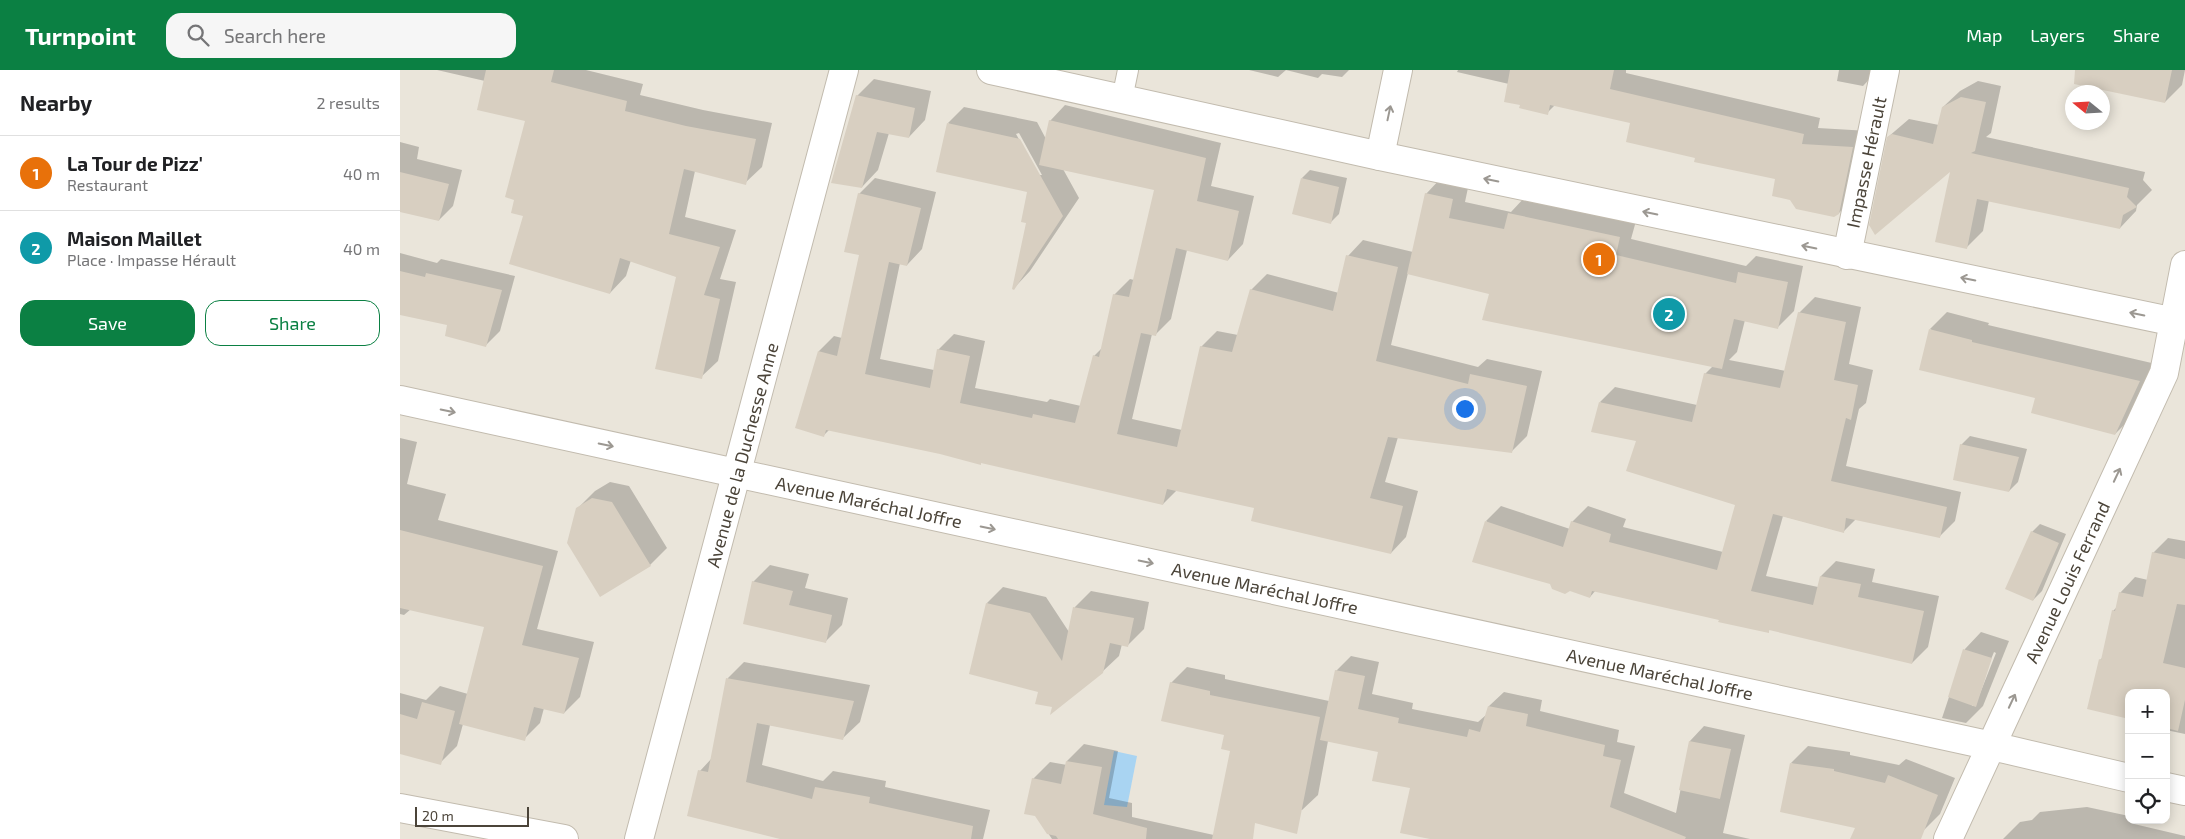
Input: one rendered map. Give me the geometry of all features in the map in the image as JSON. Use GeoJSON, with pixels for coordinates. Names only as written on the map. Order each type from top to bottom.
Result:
{"type":"FeatureCollection","features":[{"type":"Feature","properties":{"kind":"street","name":"Avenue de la Duchesse Anne"},"geometry":{"type":"LineString","coordinates":[[639,839],[844,70]]}},
{"type":"Feature","properties":{"kind":"street"},"geometry":{"type":"LineString","coordinates":[[991,70],[1380,156],[1846,255],[2180,323]]}},
{"type":"Feature","properties":{"kind":"street"},"geometry":{"type":"LineString","coordinates":[[1380,156],[1398,70]]}},
{"type":"Feature","properties":{"kind":"street","name":"Impasse Hérault"},"geometry":{"type":"LineString","coordinates":[[1846,255],[1885,70]]}},
{"type":"Feature","properties":{"kind":"street","name":"Avenue Louis Ferrand"},"geometry":{"type":"LineString","coordinates":[[1948,839],[2164,373],[2180,323],[2185,265]]}},
{"type":"Feature","properties":{"kind":"street","name":"Avenue Maréchal Joffre"},"geometry":{"type":"LineString","coordinates":[[400,400],[1992,746],[2125,777]]}},
{"type":"Feature","properties":{"kind":"street"},"geometry":{"type":"LineString","coordinates":[[2170,788],[2185,792]]}},
{"type":"Feature","properties":{"kind":"street"},"geometry":{"type":"LineString","coordinates":[[400,808],[564,839]]}},
{"type":"Feature","properties":{"kind":"lane"},"geometry":{"type":"LineString","coordinates":[[1122,99],[1128,70]]}},
{"type":"Feature","properties":{"kind":"shaded area"},"geometry":{"type":"Polygon","coordinates":[[[400,70],[2185,70],[2185,839],[400,839],[400,70]]]}},
{"type":"Feature","properties":{"kind":"water"},"geometry":{"type":"Polygon","coordinates":[[[1114,751],[1137,756],[1127,807],[1104,805],[1114,751]]]}},
{"type":"Feature","properties":{"kind":"building"},"geometry":{"type":"Polygon","coordinates":[[[486,70],[554,70],[551,82],[627,101],[625,111],[686,126],[756,139],[746,185],[684,169],[669,234],[720,247],[704,295],[720,299],[702,379],[655,369],[676,277],[620,258],[610,294],[509,264],[523,216],[511,213],[514,200],[505,197],[525,121],[477,110],[486,70]]]}},
{"type":"Feature","properties":{"kind":"building"},"geometry":{"type":"Polygon","coordinates":[[[1510,70],[1614,70],[1610,89],[1804,134],[1802,144],[1853,147],[1839,214],[1834,217],[1796,209],[1790,200],[1772,196],[1775,179],[1694,162],[1695,158],[1626,142],[1630,123],[1550,105],[1548,115],[1519,108],[1520,105],[1504,102],[1510,70]]]}},
{"type":"Feature","properties":{"kind":"building"},"geometry":{"type":"Polygon","coordinates":[[[2075,70],[2172,70],[2165,103],[2110,92],[2110,85],[2074,84],[2075,70]]]}},
{"type":"Feature","properties":{"kind":"building"},"geometry":{"type":"Polygon","coordinates":[[[856,95],[915,108],[909,138],[877,132],[862,188],[831,183],[856,95]]]}},
{"type":"Feature","properties":{"kind":"building"},"geometry":{"type":"Polygon","coordinates":[[[1961,97],[1986,102],[1975,151],[1971,153],[2129,188],[2127,197],[2137,207],[2123,215],[2120,229],[1977,199],[1967,249],[1935,242],[1950,172],[1875,235],[1869,225],[1887,137],[1892,134],[1933,144],[1942,107],[1961,97]]]}},
{"type":"Feature","properties":{"kind":"building"},"geometry":{"type":"Polygon","coordinates":[[[1049,120],[1206,158],[1197,201],[1239,211],[1228,261],[1176,248],[1156,336],[1141,333],[1117,434],[1177,447],[1200,346],[1232,352],[1250,289],[1333,311],[1346,255],[1398,267],[1376,361],[1468,384],[1470,374],[1527,386],[1512,453],[1388,437],[1370,498],[1403,506],[1391,554],[1251,521],[1254,508],[1167,489],[1163,505],[826,430],[824,437],[795,428],[818,351],[837,356],[859,255],[844,252],[858,193],[921,208],[907,266],[889,262],[865,374],[930,388],[937,349],[970,356],[960,403],[1032,418],[1033,414],[1075,423],[1093,355],[1099,357],[1113,294],[1129,297],[1154,190],[1039,165],[1049,120]]]}},
{"type":"Feature","properties":{"kind":"building"},"geometry":{"type":"Polygon","coordinates":[[[947,123],[1020,139],[1063,216],[1014,290],[1012,289],[1026,223],[1021,222],[1027,192],[936,172],[947,123]]]}},
{"type":"Feature","properties":{"kind":"building"},"geometry":{"type":"Polygon","coordinates":[[[400,172],[449,184],[439,221],[400,212],[400,172]]]}},
{"type":"Feature","properties":{"kind":"building"},"geometry":{"type":"Polygon","coordinates":[[[1301,178],[1339,187],[1331,224],[1292,214],[1301,178]]]}},
{"type":"Feature","properties":{"kind":"building"},"geometry":{"type":"Polygon","coordinates":[[[1425,193],[1453,199],[1449,218],[1504,229],[1508,213],[1620,237],[1616,255],[1736,283],[1738,272],[1788,282],[1778,329],[1734,319],[1722,369],[1482,320],[1489,294],[1407,274],[1425,193]]]}},
{"type":"Feature","properties":{"kind":"building"},"geometry":{"type":"Polygon","coordinates":[[[400,271],[425,277],[426,273],[502,290],[486,347],[445,336],[447,325],[400,315],[400,271]]]}},
{"type":"Feature","properties":{"kind":"building"},"geometry":{"type":"Polygon","coordinates":[[[1798,312],[1846,322],[1834,380],[1858,385],[1851,420],[1846,418],[1831,481],[1947,507],[1940,538],[1846,518],[1844,533],[1773,514],[1751,591],[1813,605],[1820,576],[1861,584],[1858,597],[1924,611],[1912,664],[1769,630],[1769,633],[1718,622],[1719,620],[1592,591],[1590,598],[1570,591],[1565,594],[1552,589],[1550,584],[1472,562],[1485,521],[1563,547],[1571,521],[1611,534],[1609,542],[1717,570],[1735,505],[1626,471],[1636,441],[1591,432],[1599,402],[1692,422],[1704,373],[1780,388],[1798,312]]]}},
{"type":"Feature","properties":{"kind":"building"},"geometry":{"type":"Polygon","coordinates":[[[1929,329],[1972,340],[1972,342],[2140,381],[2115,435],[2031,413],[2035,398],[1919,370],[1929,329]]]}},
{"type":"Feature","properties":{"kind":"building"},"geometry":{"type":"Polygon","coordinates":[[[1960,444],[2019,457],[2009,492],[1953,480],[1960,444]]]}},
{"type":"Feature","properties":{"kind":"building"},"geometry":{"type":"Polygon","coordinates":[[[592,498],[612,502],[651,566],[600,597],[567,543],[576,508],[592,498]]]}},
{"type":"Feature","properties":{"kind":"building"},"geometry":{"type":"Polygon","coordinates":[[[400,530],[543,566],[522,645],[579,658],[564,714],[534,707],[525,741],[459,724],[484,627],[400,608],[400,530]]]}},
{"type":"Feature","properties":{"kind":"building"},"geometry":{"type":"Polygon","coordinates":[[[2031,531],[2059,543],[2033,601],[2005,589],[2031,531]]]}},
{"type":"Feature","properties":{"kind":"building"},"geometry":{"type":"Polygon","coordinates":[[[2152,552],[2185,559],[2185,605],[2177,604],[2163,663],[2185,668],[2185,700],[2178,731],[2170,729],[2170,689],[2125,689],[2125,718],[2087,709],[2099,659],[2101,660],[2112,610],[2115,611],[2119,592],[2143,597],[2152,552]]]}},
{"type":"Feature","properties":{"kind":"building"},"geometry":{"type":"Polygon","coordinates":[[[752,581],[793,591],[789,605],[832,615],[826,643],[743,624],[752,581]]]}},
{"type":"Feature","properties":{"kind":"building"},"geometry":{"type":"Polygon","coordinates":[[[986,603],[1030,613],[1062,661],[1073,607],[1134,618],[1128,647],[1110,643],[1103,673],[1050,715],[1052,707],[1035,704],[1038,692],[969,674],[986,603]]]}},
{"type":"Feature","properties":{"kind":"building"},"geometry":{"type":"Polygon","coordinates":[[[1963,649],[1992,658],[1976,707],[1948,697],[1963,649]]]}},
{"type":"Feature","properties":{"kind":"building"},"geometry":{"type":"Polygon","coordinates":[[[1335,670],[1365,676],[1358,709],[1399,718],[1398,723],[1467,737],[1469,729],[1480,732],[1488,706],[1528,714],[1526,726],[1605,745],[1603,756],[1621,760],[1610,807],[1686,837],[1685,839],[1430,839],[1400,833],[1410,788],[1372,781],[1378,752],[1320,740],[1335,670]]]}},
{"type":"Feature","properties":{"kind":"building"},"geometry":{"type":"Polygon","coordinates":[[[726,678],[854,701],[843,740],[757,723],[746,782],[812,799],[815,787],[870,797],[869,803],[973,826],[971,839],[780,839],[687,816],[698,770],[708,772],[726,678]]]}},
{"type":"Feature","properties":{"kind":"building"},"geometry":{"type":"Polygon","coordinates":[[[1170,682],[1210,691],[1210,695],[1320,717],[1297,834],[1255,823],[1253,839],[1212,839],[1230,751],[1221,749],[1224,735],[1161,721],[1170,682]]]}},
{"type":"Feature","properties":{"kind":"building"},"geometry":{"type":"Polygon","coordinates":[[[422,702],[455,711],[441,765],[400,754],[400,714],[417,719],[422,702]]]}},
{"type":"Feature","properties":{"kind":"building"},"geometry":{"type":"Polygon","coordinates":[[[1689,741],[1731,749],[1720,799],[1679,790],[1689,741]]]}},
{"type":"Feature","properties":{"kind":"building"},"geometry":{"type":"Polygon","coordinates":[[[1066,761],[1102,767],[1093,814],[1147,828],[1146,839],[1058,839],[1056,836],[1047,834],[1035,816],[1024,814],[1032,778],[1061,784],[1066,761]]]}},
{"type":"Feature","properties":{"kind":"building"},"geometry":{"type":"Polygon","coordinates":[[[1790,763],[1834,769],[1834,771],[1885,783],[1888,775],[1938,795],[1921,839],[1850,839],[1855,828],[1780,812],[1790,763]]]}},
{"type":"Feature","properties":{"kind":"place","name":"La Tour de Pizz'"},"geometry":{"type":"Point","coordinates":[1599,259]}},
{"type":"Feature","properties":{"kind":"place","name":"Maison Maillet"},"geometry":{"type":"Point","coordinates":[1669,314]}}]}
